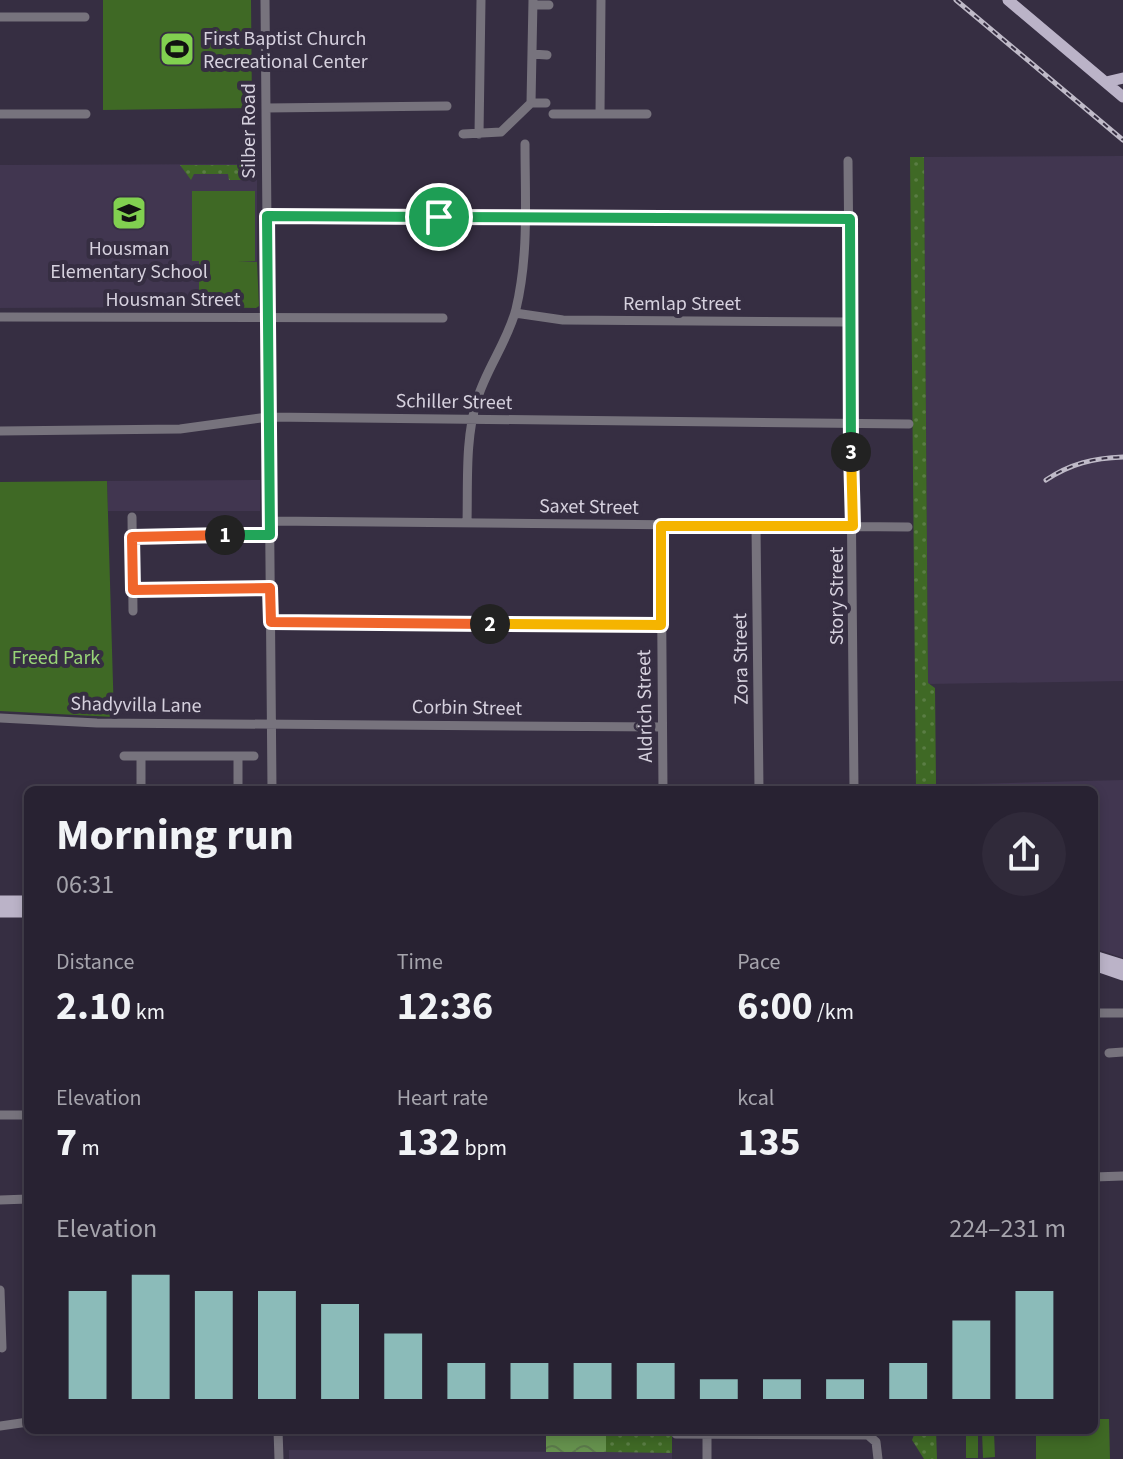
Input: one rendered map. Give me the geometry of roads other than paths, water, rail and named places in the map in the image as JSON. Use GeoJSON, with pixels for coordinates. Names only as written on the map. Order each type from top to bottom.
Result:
{"type":"FeatureCollection","features":[{"type":"Feature","properties":{"kind":"main road"},"geometry":{"type":"LineString","coordinates":[[1008,0],[1123,97]]}},
{"type":"Feature","properties":{"kind":"main road"},"geometry":{"type":"LineString","coordinates":[[1106,82],[1123,78]]}},
{"type":"Feature","properties":{"kind":"main road"},"geometry":{"type":"LineString","coordinates":[[0,901],[24,901]]}},
{"type":"Feature","properties":{"kind":"main road"},"geometry":{"type":"LineString","coordinates":[[0,912],[24,912]]}},
{"type":"Feature","properties":{"kind":"main road"},"geometry":{"type":"LineString","coordinates":[[1098,957],[1123,965]]}},
{"type":"Feature","properties":{"kind":"main road"},"geometry":{"type":"LineString","coordinates":[[1098,966],[1123,975]]}},
{"type":"Feature","properties":{"kind":"street","name":"Silber Road"},"geometry":{"type":"LineString","coordinates":[[265,0],[272,786]]}},
{"type":"Feature","properties":{"kind":"street"},"geometry":{"type":"LineString","coordinates":[[479,134],[481,0]]}},
{"type":"Feature","properties":{"kind":"street"},"geometry":{"type":"LineString","coordinates":[[600,114],[601,0]]}},
{"type":"Feature","properties":{"kind":"street"},"geometry":{"type":"LineString","coordinates":[[531,103],[533,3],[549,5]]}},
{"type":"Feature","properties":{"kind":"street"},"geometry":{"type":"LineString","coordinates":[[0,17],[85,17]]}},
{"type":"Feature","properties":{"kind":"street"},"geometry":{"type":"LineString","coordinates":[[532,54],[547,55]]}},
{"type":"Feature","properties":{"kind":"street"},"geometry":{"type":"LineString","coordinates":[[463,134],[501,132],[531,103],[546,103]]}},
{"type":"Feature","properties":{"kind":"street"},"geometry":{"type":"LineString","coordinates":[[266,108],[447,106]]}},
{"type":"Feature","properties":{"kind":"street"},"geometry":{"type":"LineString","coordinates":[[0,114],[86,114]]}},
{"type":"Feature","properties":{"kind":"street"},"geometry":{"type":"LineString","coordinates":[[553,114],[647,114]]}},
{"type":"Feature","properties":{"kind":"street"},"geometry":{"type":"LineString","coordinates":[[467,522],[472,419],[485,377],[515,313],[525,260],[525,144]]}},
{"type":"Feature","properties":{"kind":"street","name":"Story Street"},"geometry":{"type":"LineString","coordinates":[[848,161],[854,786]]}},
{"type":"Feature","properties":{"kind":"street"},"geometry":{"type":"LineString","coordinates":[[267,216],[850,219]]}},
{"type":"Feature","properties":{"kind":"street","name":"Remlap Street"},"geometry":{"type":"LineString","coordinates":[[515,313],[563,320],[850,322]]}},
{"type":"Feature","properties":{"kind":"street","name":"Housman Street"},"geometry":{"type":"LineString","coordinates":[[0,317],[443,318]]}},
{"type":"Feature","properties":{"kind":"street","name":"Schiller Street"},"geometry":{"type":"LineString","coordinates":[[0,431],[180,429],[268,417],[909,424]]}},
{"type":"Feature","properties":{"kind":"street"},"geometry":{"type":"LineString","coordinates":[[132,517],[133,611]]}},
{"type":"Feature","properties":{"kind":"street","name":"Saxet Street"},"geometry":{"type":"LineString","coordinates":[[270,521],[908,527]]}},
{"type":"Feature","properties":{"kind":"street","name":"Aldrich Street"},"geometry":{"type":"LineString","coordinates":[[661,526],[663,786]]}},
{"type":"Feature","properties":{"kind":"street","name":"Zora Street"},"geometry":{"type":"LineString","coordinates":[[756,527],[759,786]]}},
{"type":"Feature","properties":{"kind":"street"},"geometry":{"type":"LineString","coordinates":[[132,537],[270,535]]}},
{"type":"Feature","properties":{"kind":"street"},"geometry":{"type":"LineString","coordinates":[[133,590],[270,588]]}},
{"type":"Feature","properties":{"kind":"street"},"geometry":{"type":"LineString","coordinates":[[271,622],[661,625]]}},
{"type":"Feature","properties":{"kind":"street","name":"Shadyvilla Lane"},"geometry":{"type":"LineString","coordinates":[[0,718],[97,723],[271,723]]}},
{"type":"Feature","properties":{"kind":"street","name":"Corbin Street"},"geometry":{"type":"LineString","coordinates":[[271,723],[662,727]]}},
{"type":"Feature","properties":{"kind":"street"},"geometry":{"type":"LineString","coordinates":[[124,756],[254,756]]}},
{"type":"Feature","properties":{"kind":"street"},"geometry":{"type":"LineString","coordinates":[[141,756],[141,786]]}},
{"type":"Feature","properties":{"kind":"street"},"geometry":{"type":"LineString","coordinates":[[238,756],[238,786]]}},
{"type":"Feature","properties":{"kind":"street"},"geometry":{"type":"LineString","coordinates":[[1099,1013],[1123,1013]]}},
{"type":"Feature","properties":{"kind":"street"},"geometry":{"type":"LineString","coordinates":[[1109,1053],[1123,1052]]}},
{"type":"Feature","properties":{"kind":"street"},"geometry":{"type":"LineString","coordinates":[[0,1115],[24,1115]]}},
{"type":"Feature","properties":{"kind":"street"},"geometry":{"type":"LineString","coordinates":[[1098,1177],[1123,1176]]}},
{"type":"Feature","properties":{"kind":"street"},"geometry":{"type":"LineString","coordinates":[[0,1200],[24,1199]]}},
{"type":"Feature","properties":{"kind":"street"},"geometry":{"type":"LineString","coordinates":[[0,1290],[2,1348]]}},
{"type":"Feature","properties":{"kind":"street"},"geometry":{"type":"LineString","coordinates":[[0,1426],[24,1423]]}},
{"type":"Feature","properties":{"kind":"street"},"geometry":{"type":"LineString","coordinates":[[278,1434],[279,1459]]}},
{"type":"Feature","properties":{"kind":"street"},"geometry":{"type":"LineString","coordinates":[[676,1434],[868,1435],[878,1446],[878,1459]]}},
{"type":"Feature","properties":{"kind":"street"},"geometry":{"type":"LineString","coordinates":[[707,1434],[707,1459]]}},
{"type":"Feature","properties":{"kind":"water"},"geometry":{"type":"Polygon","coordinates":[[[546,1434],[606,1434],[606,1452],[546,1452],[546,1434]]]}},
{"type":"Feature","properties":{"kind":"railway"},"geometry":{"type":"LineString","coordinates":[[956,0],[1123,140]]}},
{"type":"Feature","properties":{"kind":"railway"},"geometry":{"type":"LineString","coordinates":[[1046,480],[1082,463],[1123,457]]}},
{"type":"Feature","properties":{"kind":"place","name":"First Baptist Church Recreational Center"},"geometry":{"type":"Point","coordinates":[177,49]}},
{"type":"Feature","properties":{"kind":"place","name":"Housman Elementary School"},"geometry":{"type":"Point","coordinates":[129,213]}},
{"type":"Feature","properties":{"kind":"park label","name":"Freed Park"},"geometry":{"type":"Point","coordinates":[56,657]}}]}
